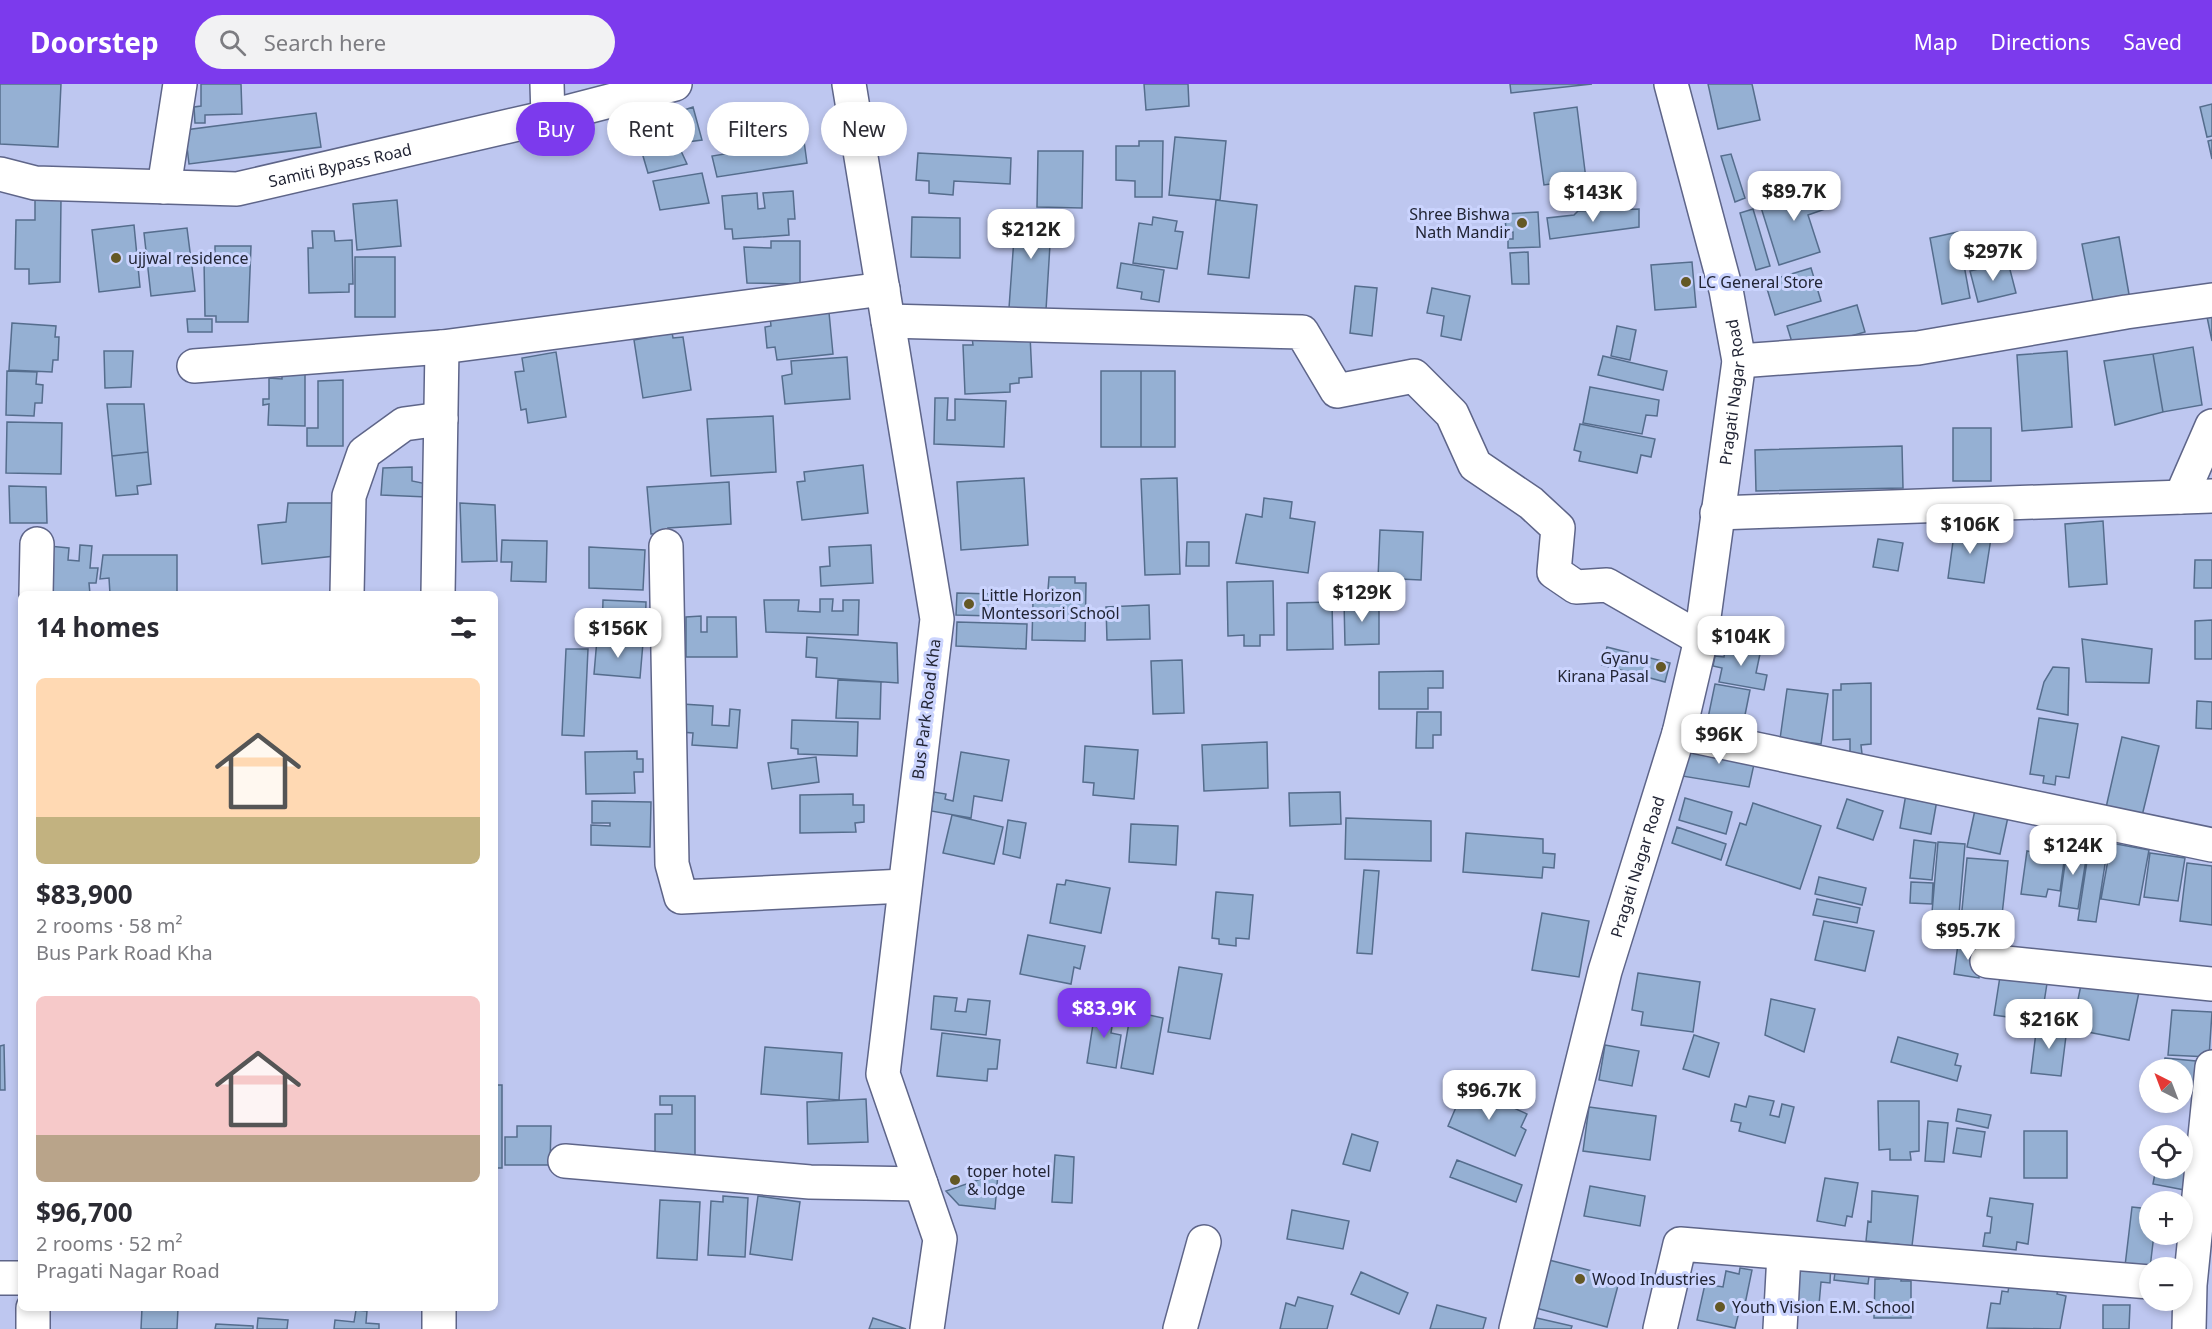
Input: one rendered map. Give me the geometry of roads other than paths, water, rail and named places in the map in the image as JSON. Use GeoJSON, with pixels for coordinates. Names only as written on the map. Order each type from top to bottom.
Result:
{"type":"FeatureCollection","features":[{"type":"Feature","properties":{"kind":"street"},"geometry":{"type":"LineString","coordinates":[[164,187],[180,84]]}},
{"type":"Feature","properties":{"kind":"street"},"geometry":{"type":"LineString","coordinates":[[547,84],[548,102]]}},
{"type":"Feature","properties":{"kind":"street","name":"Samiti Bypass Road"},"geometry":{"type":"LineString","coordinates":[[595,105],[675,84]]}},
{"type":"Feature","properties":{"kind":"street","name":"Bus Park Road Kha"},"geometry":{"type":"LineString","coordinates":[[849,84],[937,619],[883,1074],[940,1239],[927,1329]]}},
{"type":"Feature","properties":{"kind":"street","name":"Pragati Nagar Road"},"geometry":{"type":"LineString","coordinates":[[1516,1329],[1605,971],[1679,733],[1701,639],[1739,361],[1726,290],[1671,84]]}},
{"type":"Feature","properties":{"kind":"street","name":"Samiti Bypass Road"},"geometry":{"type":"LineString","coordinates":[[0,174],[34,183],[237,189],[516,124]]}},
{"type":"Feature","properties":{"kind":"street"},"geometry":{"type":"LineString","coordinates":[[194,366],[442,346],[883,289]]}},
{"type":"Feature","properties":{"kind":"street"},"geometry":{"type":"LineString","coordinates":[[1739,361],[1918,348],[2126,312],[2212,300]]}},
{"type":"Feature","properties":{"kind":"street"},"geometry":{"type":"LineString","coordinates":[[888,321],[1302,332],[1337,391],[1414,376],[1452,414],[1475,465],[1531,502],[1558,528],[1554,572],[1576,587],[1607,585],[1701,639]]}},
{"type":"Feature","properties":{"kind":"street"},"geometry":{"type":"LineString","coordinates":[[438,591],[442,346]]}},
{"type":"Feature","properties":{"kind":"street"},"geometry":{"type":"LineString","coordinates":[[347,591],[349,496],[364,453],[404,424],[441,419]]}},
{"type":"Feature","properties":{"kind":"street"},"geometry":{"type":"LineString","coordinates":[[1717,513],[2197,497],[2212,426]]}},
{"type":"Feature","properties":{"kind":"street"},"geometry":{"type":"LineString","coordinates":[[36,591],[37,544]]}},
{"type":"Feature","properties":{"kind":"street"},"geometry":{"type":"LineString","coordinates":[[666,546],[672,864],[681,897],[904,886]]}},
{"type":"Feature","properties":{"kind":"street"},"geometry":{"type":"LineString","coordinates":[[1679,733],[2212,845]]}},
{"type":"Feature","properties":{"kind":"street"},"geometry":{"type":"LineString","coordinates":[[1988,961],[2212,984]]}},
{"type":"Feature","properties":{"kind":"street"},"geometry":{"type":"LineString","coordinates":[[2189,1329],[2195,1286],[2212,1067]]}},
{"type":"Feature","properties":{"kind":"street"},"geometry":{"type":"LineString","coordinates":[[565,1161],[810,1182],[921,1184]]}},
{"type":"Feature","properties":{"kind":"street"},"geometry":{"type":"LineString","coordinates":[[1180,1329],[1204,1242]]}},
{"type":"Feature","properties":{"kind":"street"},"geometry":{"type":"LineString","coordinates":[[1660,1329],[1680,1244],[2139,1281]]}},
{"type":"Feature","properties":{"kind":"street"},"geometry":{"type":"LineString","coordinates":[[1780,1329],[1784,1254]]}},
{"type":"Feature","properties":{"kind":"street"},"geometry":{"type":"LineString","coordinates":[[0,1278],[18,1278]]}},
{"type":"Feature","properties":{"kind":"street"},"geometry":{"type":"LineString","coordinates":[[33,1311],[33,1329]]}},
{"type":"Feature","properties":{"kind":"street"},"geometry":{"type":"LineString","coordinates":[[439,1311],[439,1329]]}},
{"type":"Feature","properties":{"kind":"place","name":"Shree Bishwa Nath Mandir"},"geometry":{"type":"Point","coordinates":[1522,223]}},
{"type":"Feature","properties":{"kind":"place","name":"ujjwal residence"},"geometry":{"type":"Point","coordinates":[116,258]}},
{"type":"Feature","properties":{"kind":"place","name":"LC General Store"},"geometry":{"type":"Point","coordinates":[1686,282]}},
{"type":"Feature","properties":{"kind":"place","name":"Little Horizon Montessori School"},"geometry":{"type":"Point","coordinates":[969,604]}},
{"type":"Feature","properties":{"kind":"place","name":"Gyanu Kirana Pasal"},"geometry":{"type":"Point","coordinates":[1661,667]}},
{"type":"Feature","properties":{"kind":"place","name":"toper hotel & lodge"},"geometry":{"type":"Point","coordinates":[955,1180]}},
{"type":"Feature","properties":{"kind":"place","name":"Wood Industries"},"geometry":{"type":"Point","coordinates":[1580,1279]}},
{"type":"Feature","properties":{"kind":"place","name":"Youth Vision E.M. School"},"geometry":{"type":"Point","coordinates":[1720,1307]}}]}
